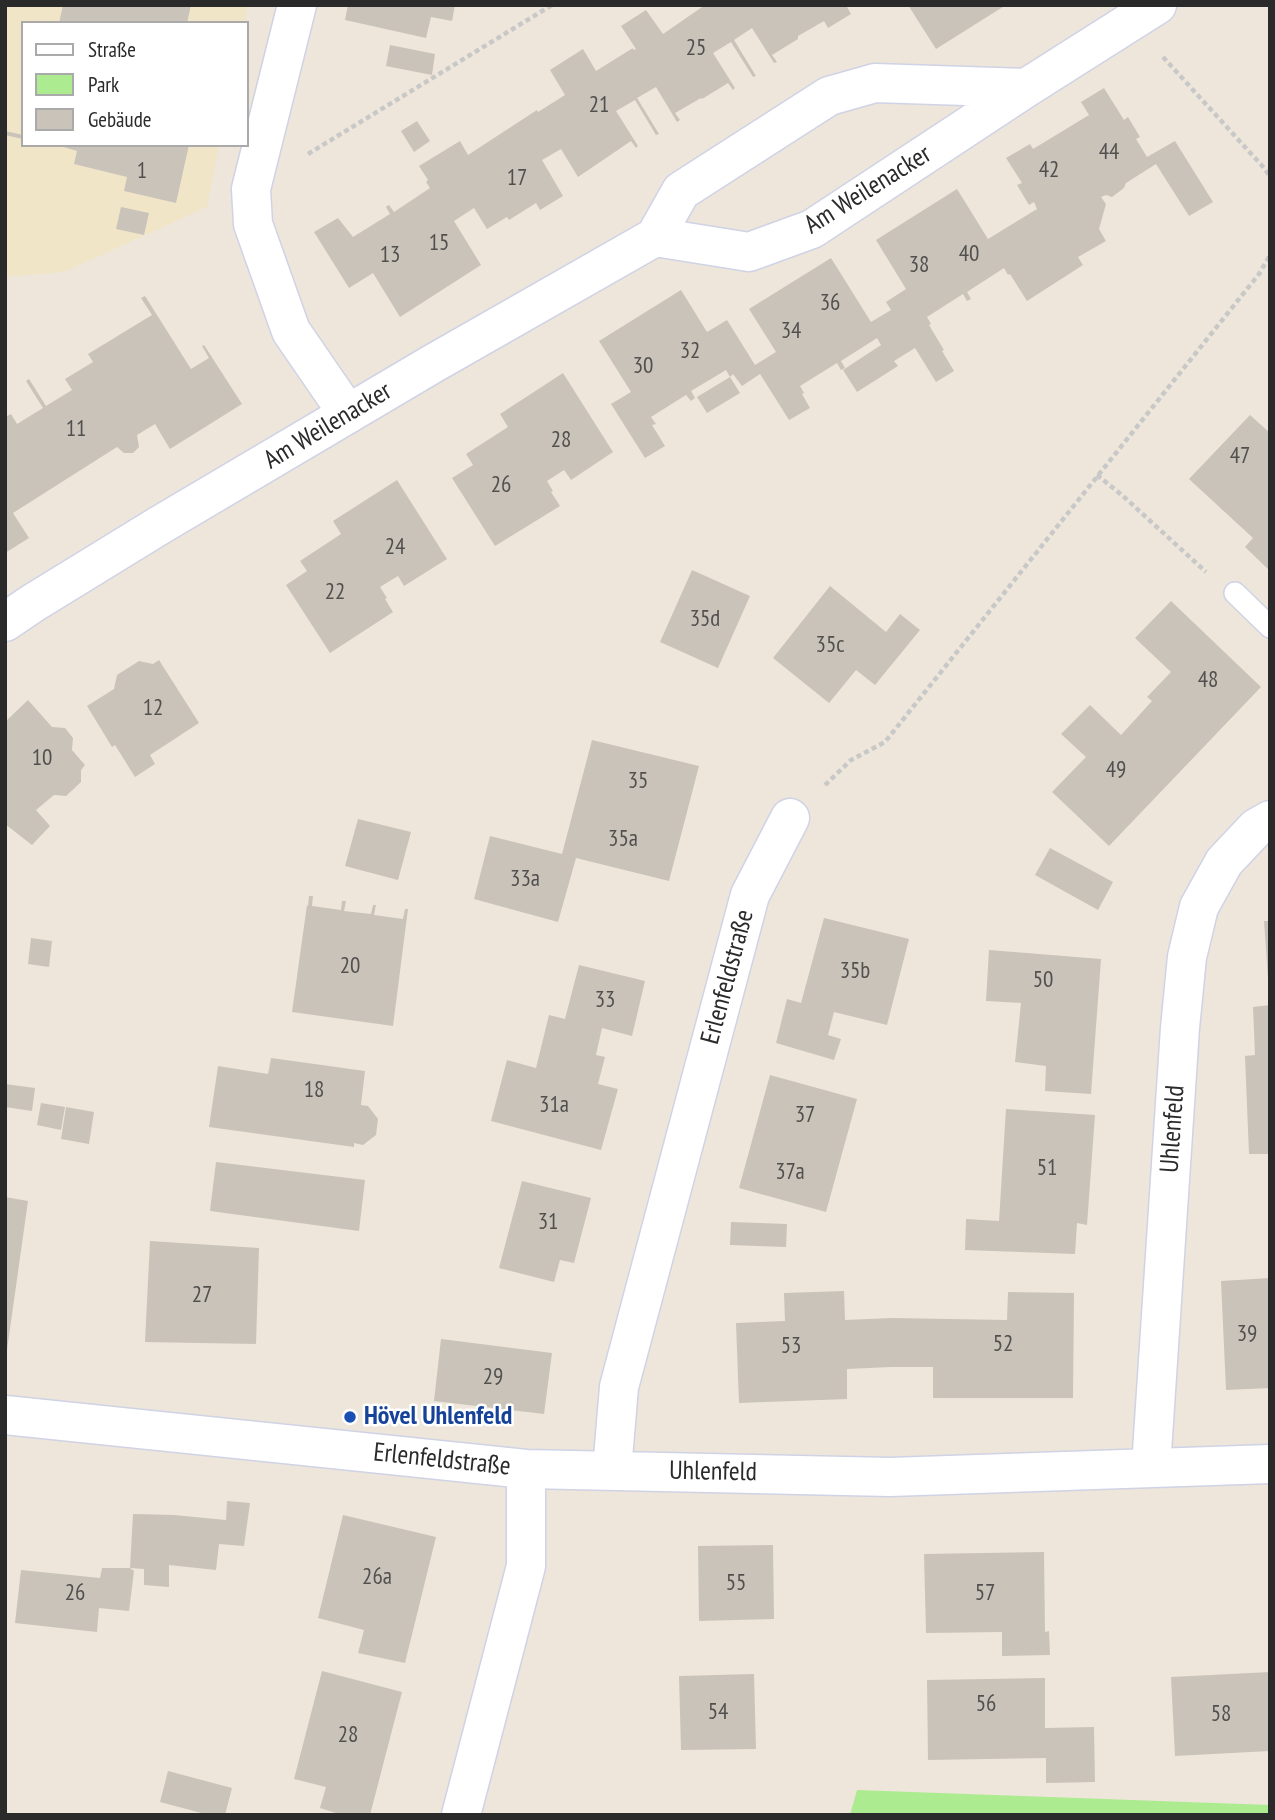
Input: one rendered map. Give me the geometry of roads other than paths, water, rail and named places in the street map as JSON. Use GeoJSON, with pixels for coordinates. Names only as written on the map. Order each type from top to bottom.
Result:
{"type":"FeatureCollection","features":[{"type":"Feature","properties":{"kind":"street"},"geometry":{"type":"LineString","coordinates":[[297,5],[251,189],[253,224],[292,331],[348,414]]}},
{"type":"Feature","properties":{"kind":"street","name":"Am Weilenacker"},"geometry":{"type":"LineString","coordinates":[[5,622],[160,525],[655,237],[749,252],[812,229],[1147,12]]}},
{"type":"Feature","properties":{"kind":"street"},"geometry":{"type":"LineString","coordinates":[[655,237],[681,191],[829,96],[876,83],[1026,88]]}},
{"type":"Feature","properties":{"kind":"street","name":"Erlenfeldstraße"},"geometry":{"type":"LineString","coordinates":[[612,1470],[619,1387],[750,895],[790,818]]}},
{"type":"Feature","properties":{"kind":"street","name":"Uhlenfeld"},"geometry":{"type":"LineString","coordinates":[[1151,1467],[1187,957],[1199,907],[1224,862],[1256,828],[1270,820]]}},
{"type":"Feature","properties":{"kind":"street","name":"Erlenfeldstraße"},"geometry":{"type":"LineString","coordinates":[[5,1415],[526,1469],[526,1566],[461,1815]]}},
{"type":"Feature","properties":{"kind":"street","name":"Uhlenfeld"},"geometry":{"type":"LineString","coordinates":[[526,1469],[890,1477],[1270,1464]]}},
{"type":"Feature","properties":{"kind":"lane"},"geometry":{"type":"LineString","coordinates":[[1235,593],[1270,627]]}},
{"type":"Feature","properties":{"kind":"place","name":"Hövel Uhlenfeld"},"geometry":{"type":"Point","coordinates":[350,1417]}}]}
